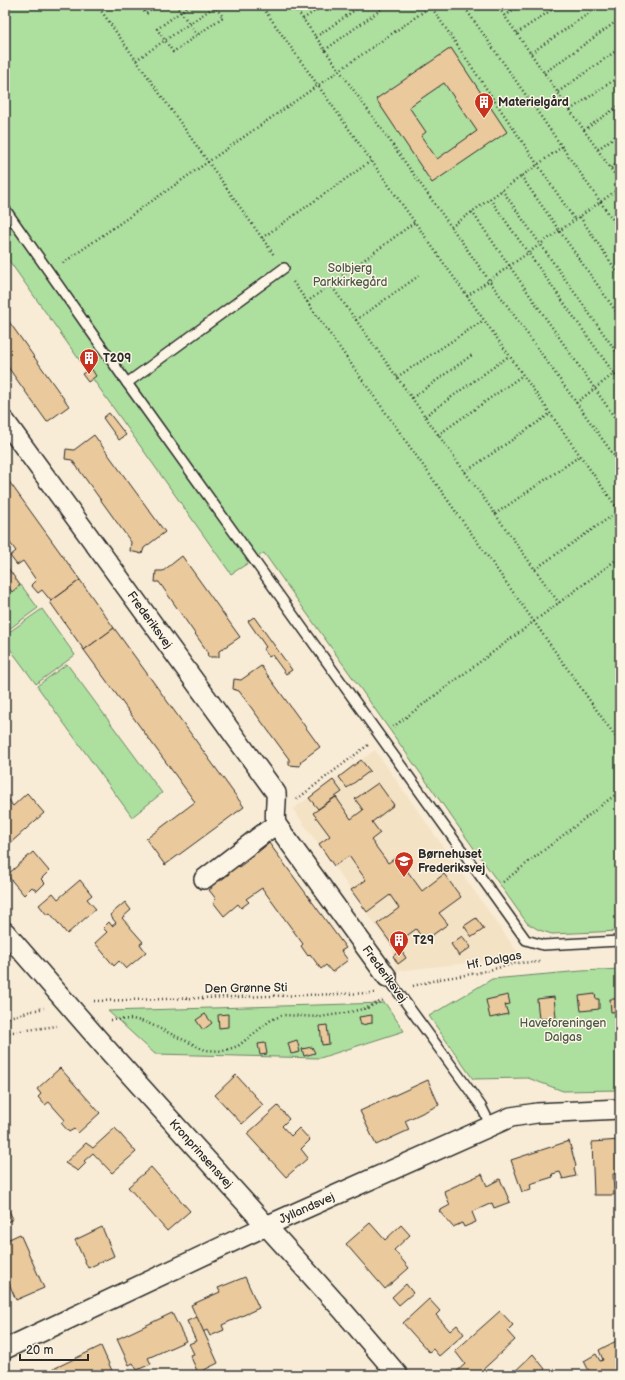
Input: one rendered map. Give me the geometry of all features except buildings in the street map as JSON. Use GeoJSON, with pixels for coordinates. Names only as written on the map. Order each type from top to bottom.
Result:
{"type":"FeatureCollection","features":[{"type":"Feature","properties":{"kind":"street","name":"Frederiksvej"},"geometry":{"type":"LineString","coordinates":[[5,421],[276,793]]}},
{"type":"Feature","properties":{"kind":"street"},"geometry":{"type":"LineString","coordinates":[[204,879],[276,824],[274,814],[276,793]]}},
{"type":"Feature","properties":{"kind":"street","name":"Frederiksvej"},"geometry":{"type":"LineString","coordinates":[[276,824],[392,983]]}},
{"type":"Feature","properties":{"kind":"street","name":"Kronprinsensvej"},"geometry":{"type":"LineString","coordinates":[[5,932],[398,1375]]}},
{"type":"Feature","properties":{"kind":"street","name":"Jyllandsvej"},"geometry":{"type":"LineString","coordinates":[[5,1349],[266,1226],[511,1117],[537,1113],[620,1109]]}},
{"type":"Feature","properties":{"kind":"lane"},"geometry":{"type":"LineString","coordinates":[[5,209],[127,383],[526,940],[543,945],[620,941]]}},
{"type":"Feature","properties":{"kind":"lane"},"geometry":{"type":"LineString","coordinates":[[127,383],[284,268]]}},
{"type":"Feature","properties":{"kind":"lane","name":"Frederiksvej"},"geometry":{"type":"LineString","coordinates":[[392,983],[480,1106],[491,1126]]}},
{"type":"Feature","properties":{"kind":"path"},"geometry":{"type":"LineString","coordinates":[[98,5],[620,743]]}},
{"type":"Feature","properties":{"kind":"path"},"geometry":{"type":"LineString","coordinates":[[130,8],[133,5]]}},
{"type":"Feature","properties":{"kind":"path"},"geometry":{"type":"LineString","coordinates":[[139,5],[146,14],[158,5]]}},
{"type":"Feature","properties":{"kind":"path"},"geometry":{"type":"LineString","coordinates":[[176,5],[197,35]]}},
{"type":"Feature","properties":{"kind":"path"},"geometry":{"type":"LineString","coordinates":[[136,60],[165,40],[189,24],[215,5],[223,17],[173,52],[165,40],[157,29],[190,5]]}},
{"type":"Feature","properties":{"kind":"path"},"geometry":{"type":"LineString","coordinates":[[261,5],[620,512],[535,569]]}},
{"type":"Feature","properties":{"kind":"path"},"geometry":{"type":"LineString","coordinates":[[293,5],[620,464]]}},
{"type":"Feature","properties":{"kind":"path"},"geometry":{"type":"LineString","coordinates":[[303,19],[324,5]]}},
{"type":"Feature","properties":{"kind":"path"},"geometry":{"type":"LineString","coordinates":[[316,37],[362,5]]}},
{"type":"Feature","properties":{"kind":"path"},"geometry":{"type":"LineString","coordinates":[[325,50],[387,5]]}},
{"type":"Feature","properties":{"kind":"path"},"geometry":{"type":"LineString","coordinates":[[463,5],[620,230]]}},
{"type":"Feature","properties":{"kind":"path"},"geometry":{"type":"LineString","coordinates":[[497,5],[620,182]]}},
{"type":"Feature","properties":{"kind":"path"},"geometry":{"type":"LineString","coordinates":[[504,16],[520,5]]}},
{"type":"Feature","properties":{"kind":"path"},"geometry":{"type":"LineString","coordinates":[[517,33],[559,5]]}},
{"type":"Feature","properties":{"kind":"path"},"geometry":{"type":"LineString","coordinates":[[531,53],[601,5]]}},
{"type":"Feature","properties":{"kind":"path"},"geometry":{"type":"LineString","coordinates":[[49,272],[431,6],[575,220]]}},
{"type":"Feature","properties":{"kind":"path"},"geometry":{"type":"LineString","coordinates":[[544,73],[620,19]]}},
{"type":"Feature","properties":{"kind":"path"},"geometry":{"type":"LineString","coordinates":[[558,92],[620,48]]}},
{"type":"Feature","properties":{"kind":"path"},"geometry":{"type":"LineString","coordinates":[[570,110],[620,76]]}},
{"type":"Feature","properties":{"kind":"path"},"geometry":{"type":"LineString","coordinates":[[584,130],[620,105]]}},
{"type":"Feature","properties":{"kind":"path"},"geometry":{"type":"LineString","coordinates":[[598,149],[620,133]]}},
{"type":"Feature","properties":{"kind":"path"},"geometry":{"type":"LineString","coordinates":[[451,227],[562,147]]}},
{"type":"Feature","properties":{"kind":"path"},"geometry":{"type":"LineString","coordinates":[[262,238],[371,161]]}},
{"type":"Feature","properties":{"kind":"path"},"geometry":{"type":"LineString","coordinates":[[610,168],[620,161]]}},
{"type":"Feature","properties":{"kind":"path"},"geometry":{"type":"LineString","coordinates":[[521,176],[620,317]]}},
{"type":"Feature","properties":{"kind":"path"},"geometry":{"type":"LineString","coordinates":[[467,296],[620,188]]}},
{"type":"Feature","properties":{"kind":"path"},"geometry":{"type":"LineString","coordinates":[[502,190],[620,357]]}},
{"type":"Feature","properties":{"kind":"path"},"geometry":{"type":"LineString","coordinates":[[490,199],[620,382]]}},
{"type":"Feature","properties":{"kind":"path"},"geometry":{"type":"LineString","coordinates":[[472,212],[620,426]]}},
{"type":"Feature","properties":{"kind":"path"},"geometry":{"type":"LineString","coordinates":[[580,217],[620,276]]}},
{"type":"Feature","properties":{"kind":"path"},"geometry":{"type":"LineString","coordinates":[[307,302],[415,222]]}},
{"type":"Feature","properties":{"kind":"path"},"geometry":{"type":"LineString","coordinates":[[356,320],[420,275]]}},
{"type":"Feature","properties":{"kind":"path"},"geometry":{"type":"LineString","coordinates":[[330,284],[559,603]]}},
{"type":"Feature","properties":{"kind":"path"},"geometry":{"type":"LineString","coordinates":[[397,378],[484,320]]}},
{"type":"Feature","properties":{"kind":"path"},"geometry":{"type":"LineString","coordinates":[[412,398],[472,355]]}},
{"type":"Feature","properties":{"kind":"path"},"geometry":{"type":"LineString","coordinates":[[424,416],[510,356]]}},
{"type":"Feature","properties":{"kind":"path"},"geometry":{"type":"LineString","coordinates":[[576,402],[620,369]]}},
{"type":"Feature","properties":{"kind":"path"},"geometry":{"type":"LineString","coordinates":[[438,435],[523,375]]}},
{"type":"Feature","properties":{"kind":"path"},"geometry":{"type":"LineString","coordinates":[[465,472],[550,414]]}},
{"type":"Feature","properties":{"kind":"path"},"geometry":{"type":"LineString","coordinates":[[496,514],[580,456]]}},
{"type":"Feature","properties":{"kind":"path"},"geometry":{"type":"LineString","coordinates":[[276,793],[296,799],[620,557]]}},
{"type":"Feature","properties":{"kind":"path"},"geometry":{"type":"LineString","coordinates":[[491,890],[620,791]]}},
{"type":"Feature","properties":{"kind":"path","name":"Hf. Dalgas"},"geometry":{"type":"LineString","coordinates":[[392,983],[440,979],[478,973],[516,963],[545,962]]}},
{"type":"Feature","properties":{"kind":"path"},"geometry":{"type":"LineString","coordinates":[[108,1020],[138,1020],[148,1023],[205,1050],[223,1051],[238,1046],[271,1020],[284,1015],[320,1017],[367,1008],[389,998],[392,983]]}},
{"type":"Feature","properties":{"kind":"path","name":"Den Grønne Sti"},"geometry":{"type":"LineString","coordinates":[[94,1001],[371,994],[392,983]]}},
{"type":"Feature","properties":{"kind":"path"},"geometry":{"type":"LineString","coordinates":[[5,1018],[45,1007]]}},
{"type":"Feature","properties":{"kind":"path"},"geometry":{"type":"LineString","coordinates":[[5,1033],[63,1025]]}},
{"type":"Feature","properties":{"kind":"shaded area","name":"Børnehuset Frederiksvej"},"geometry":{"type":"Polygon","coordinates":[[[375,750],[518,953],[514,958],[396,971],[392,948],[293,809],[375,750]]]}},
{"type":"Feature","properties":{"kind":"green space","name":"Solbjerg Parkkirkegård"},"geometry":{"type":"Polygon","coordinates":[[[5,5],[620,5],[620,931],[552,934],[539,930],[527,923],[264,553],[231,574],[5,255],[5,5]]]}},
{"type":"Feature","properties":{"kind":"green space"},"geometry":{"type":"Polygon","coordinates":[[[5,582],[12,591],[21,585],[38,608],[5,632],[5,582]]]}},
{"type":"Feature","properties":{"kind":"green space"},"geometry":{"type":"Polygon","coordinates":[[[42,609],[75,655],[36,684],[5,642],[5,635],[42,609]]]}},
{"type":"Feature","properties":{"kind":"green space"},"geometry":{"type":"Polygon","coordinates":[[[67,664],[162,793],[132,817],[37,686],[67,664]]]}},
{"type":"Feature","properties":{"kind":"green space","name":"Haveforeningen Dalgas"},"geometry":{"type":"Polygon","coordinates":[[[620,969],[620,1090],[563,1091],[528,1078],[473,1079],[429,1016],[492,979],[620,969]]]}},
{"type":"Feature","properties":{"kind":"green space"},"geometry":{"type":"Polygon","coordinates":[[[385,1003],[404,1031],[320,1058],[155,1054],[108,1011],[385,1003]]]}},
{"type":"Feature","properties":{"kind":"place","name":"Materielgård"},"geometry":{"type":"Point","coordinates":[484,119]}},
{"type":"Feature","properties":{"kind":"place","name":"T209"},"geometry":{"type":"Point","coordinates":[89,375]}},
{"type":"Feature","properties":{"kind":"place","name":"Børnehuset Frederiksvej"},"geometry":{"type":"Point","coordinates":[404,878]}},
{"type":"Feature","properties":{"kind":"place","name":"T29"},"geometry":{"type":"Point","coordinates":[399,957]}}]}
